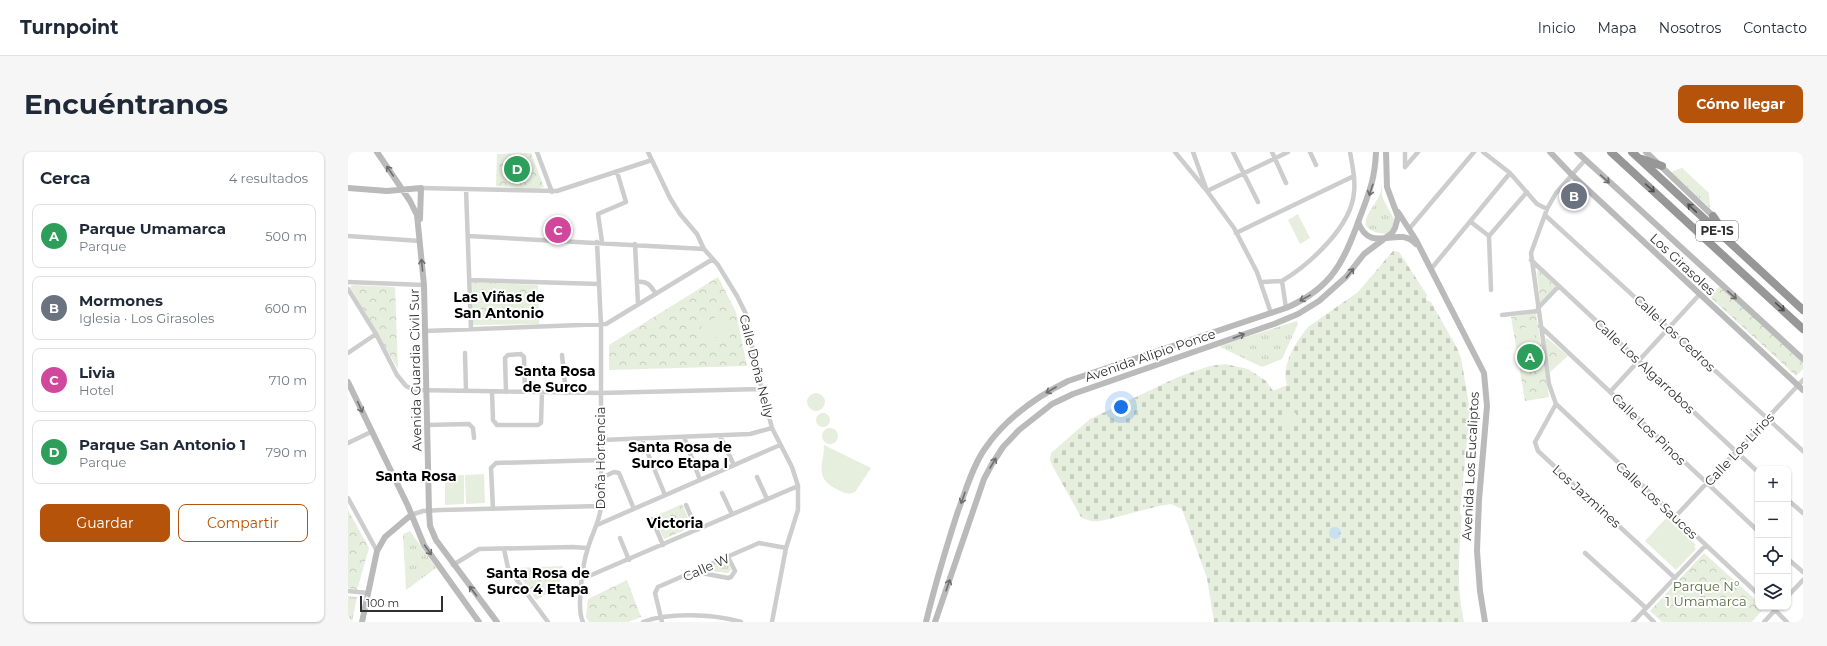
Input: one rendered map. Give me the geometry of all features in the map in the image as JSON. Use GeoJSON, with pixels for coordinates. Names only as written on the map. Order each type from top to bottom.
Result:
{"type":"FeatureCollection","features":[{"type":"Feature","properties":{"kind":"highway","name":"PE-1S"},"geometry":{"type":"LineString","coordinates":[[1611,152],[1803,328]]}},
{"type":"Feature","properties":{"kind":"highway","name":"PE-1S"},"geometry":{"type":"LineString","coordinates":[[1632,152],[1803,310]]}},
{"type":"Feature","properties":{"kind":"highway"},"geometry":{"type":"LineString","coordinates":[[1638,158],[1662,166]]}},
{"type":"Feature","properties":{"kind":"highway"},"geometry":{"type":"LineString","coordinates":[[1713,216],[1718,225],[1744,255]]}},
{"type":"Feature","properties":{"kind":"main road","name":"Avenida Guardia Civil Sur"},"geometry":{"type":"LineString","coordinates":[[377,152],[403,190],[417,215],[424,285],[429,511],[433,536],[497,622]]}},
{"type":"Feature","properties":{"kind":"main road","name":"Avenida Alipio Ponce"},"geometry":{"type":"LineString","coordinates":[[926,622],[955,521],[968,482],[984,450],[993,438],[1020,411],[1040,396],[1068,381],[1286,308],[1308,297],[1332,277],[1350,245],[1374,180],[1376,152]]}},
{"type":"Feature","properties":{"kind":"main road","name":"Avenida Alipio Ponce"},"geometry":{"type":"LineString","coordinates":[[935,622],[984,479],[1003,447],[1030,420],[1052,404],[1073,394],[1298,314],[1319,302],[1346,277],[1364,254],[1392,233],[1397,222],[1397,211],[1387,186],[1386,152]]}},
{"type":"Feature","properties":{"kind":"main road","name":"Los Girasoles"},"geometry":{"type":"LineString","coordinates":[[1550,152],[1572,175],[1699,295],[1801,388]]}},
{"type":"Feature","properties":{"kind":"main road"},"geometry":{"type":"LineString","coordinates":[[1577,152],[1803,359]]}},
{"type":"Feature","properties":{"kind":"main road"},"geometry":{"type":"LineString","coordinates":[[1646,152],[1713,216]]}},
{"type":"Feature","properties":{"kind":"main road"},"geometry":{"type":"LineString","coordinates":[[348,188],[403,190],[421,188]]}},
{"type":"Feature","properties":{"kind":"main road","name":"Avenida Guardia Civil Sur"},"geometry":{"type":"LineString","coordinates":[[420,241],[421,188]]}},
{"type":"Feature","properties":{"kind":"main road","name":"Avenida Los Eucaliptos"},"geometry":{"type":"LineString","coordinates":[[1394,205],[1431,269],[1484,373],[1487,392],[1477,551],[1480,591],[1485,622]]}},
{"type":"Feature","properties":{"kind":"main road"},"geometry":{"type":"LineString","coordinates":[[1358,222],[1368,236],[1385,239]]}},
{"type":"Feature","properties":{"kind":"main road","name":"Avenida Los Eucaliptos"},"geometry":{"type":"LineString","coordinates":[[1385,239],[1397,236],[1409,238],[1422,253]]}},
{"type":"Feature","properties":{"kind":"main road"},"geometry":{"type":"LineString","coordinates":[[1068,381],[1073,394]]}},
{"type":"Feature","properties":{"kind":"main road"},"geometry":{"type":"LineString","coordinates":[[348,382],[424,545],[477,620],[487,609]]}},
{"type":"Feature","properties":{"kind":"main road"},"geometry":{"type":"LineString","coordinates":[[362,622],[377,551],[385,537],[411,515]]}},
{"type":"Feature","properties":{"kind":"street"},"geometry":{"type":"LineString","coordinates":[[537,152],[552,192]]}},
{"type":"Feature","properties":{"kind":"street","name":"Calle Doña Nelly"},"geometry":{"type":"LineString","coordinates":[[648,152],[670,198],[680,214],[697,234],[704,249],[713,259],[737,296],[746,314],[761,389],[772,428],[792,467],[798,486],[798,510],[786,548],[772,622]]}},
{"type":"Feature","properties":{"kind":"street"},"geometry":{"type":"LineString","coordinates":[[1175,152],[1208,191],[1236,233],[1262,282],[1271,313]]}},
{"type":"Feature","properties":{"kind":"street"},"geometry":{"type":"LineString","coordinates":[[1193,152],[1208,191]]}},
{"type":"Feature","properties":{"kind":"street"},"geometry":{"type":"LineString","coordinates":[[1233,152],[1258,202]]}},
{"type":"Feature","properties":{"kind":"street"},"geometry":{"type":"LineString","coordinates":[[1272,152],[1286,183]]}},
{"type":"Feature","properties":{"kind":"street"},"geometry":{"type":"LineString","coordinates":[[1208,191],[1288,152]]}},
{"type":"Feature","properties":{"kind":"street"},"geometry":{"type":"LineString","coordinates":[[1310,152],[1316,164]]}},
{"type":"Feature","properties":{"kind":"street"},"geometry":{"type":"LineString","coordinates":[[1262,282],[1282,281],[1294,273],[1333,237],[1351,204],[1355,192],[1350,152]]}},
{"type":"Feature","properties":{"kind":"street"},"geometry":{"type":"LineString","coordinates":[[1405,152],[1405,167],[1418,152]]}},
{"type":"Feature","properties":{"kind":"street"},"geometry":{"type":"LineString","coordinates":[[1409,229],[1474,152]]}},
{"type":"Feature","properties":{"kind":"street"},"geometry":{"type":"LineString","coordinates":[[1483,152],[1510,173],[1537,204],[1548,208]]}},
{"type":"Feature","properties":{"kind":"street"},"geometry":{"type":"LineString","coordinates":[[421,188],[552,192],[652,160]]}},
{"type":"Feature","properties":{"kind":"street"},"geometry":{"type":"LineString","coordinates":[[1556,404],[1549,384],[1531,253],[1548,208],[1556,193],[1585,160]]}},
{"type":"Feature","properties":{"kind":"street","name":"Doña Hortencia"},"geometry":{"type":"LineString","coordinates":[[582,622],[580,611],[582,579],[587,548],[597,524],[601,506],[601,325],[599,284],[600,242],[598,214],[626,202],[617,172]]}},
{"type":"Feature","properties":{"kind":"street"},"geometry":{"type":"LineString","coordinates":[[1431,269],[1510,173]]}},
{"type":"Feature","properties":{"kind":"street"},"geometry":{"type":"LineString","coordinates":[[1236,233],[1354,176]]}},
{"type":"Feature","properties":{"kind":"street"},"geometry":{"type":"LineString","coordinates":[[466,189],[472,329]]}},
{"type":"Feature","properties":{"kind":"street"},"geometry":{"type":"LineString","coordinates":[[1491,290],[1489,236],[1527,192]]}},
{"type":"Feature","properties":{"kind":"street","name":"Calle Los Cedros"},"geometry":{"type":"LineString","coordinates":[[1546,216],[1670,327],[1803,451]]}},
{"type":"Feature","properties":{"kind":"street"},"geometry":{"type":"LineString","coordinates":[[1471,222],[1489,236]]}},
{"type":"Feature","properties":{"kind":"street"},"geometry":{"type":"LineString","coordinates":[[348,236],[420,241]]}},
{"type":"Feature","properties":{"kind":"street"},"geometry":{"type":"LineString","coordinates":[[468,236],[600,242],[704,249]]}},
{"type":"Feature","properties":{"kind":"street"},"geometry":{"type":"LineString","coordinates":[[635,244],[638,304]]}},
{"type":"Feature","properties":{"kind":"street"},"geometry":{"type":"LineString","coordinates":[[425,331],[606,324],[713,259]]}},
{"type":"Feature","properties":{"kind":"street","name":"Calle Los Algarrobos"},"geometry":{"type":"LineString","coordinates":[[1531,260],[1755,469]]}},
{"type":"Feature","properties":{"kind":"street"},"geometry":{"type":"LineString","coordinates":[[470,280],[599,284]]}},
{"type":"Feature","properties":{"kind":"street"},"geometry":{"type":"LineString","coordinates":[[1282,281],[1286,308]]}},
{"type":"Feature","properties":{"kind":"street"},"geometry":{"type":"LineString","coordinates":[[348,282],[424,285]]}},
{"type":"Feature","properties":{"kind":"street"},"geometry":{"type":"LineString","coordinates":[[637,282],[650,284],[656,294]]}},
{"type":"Feature","properties":{"kind":"street"},"geometry":{"type":"LineString","coordinates":[[1502,315],[1538,309],[1559,286]]}},
{"type":"Feature","properties":{"kind":"street"},"geometry":{"type":"LineString","coordinates":[[348,289],[404,383],[410,388],[427,391],[566,393],[761,389]]}},
{"type":"Feature","properties":{"kind":"street"},"geometry":{"type":"LineString","coordinates":[[1610,392],[1699,295]]}},
{"type":"Feature","properties":{"kind":"street","name":"Calle Los Pinos"},"geometry":{"type":"LineString","coordinates":[[1540,326],[1755,528]]}},
{"type":"Feature","properties":{"kind":"street"},"geometry":{"type":"LineString","coordinates":[[348,353],[376,334]]}},
{"type":"Feature","properties":{"kind":"street"},"geometry":{"type":"LineString","coordinates":[[465,353],[466,391]]}},
{"type":"Feature","properties":{"kind":"street"},"geometry":{"type":"LineString","coordinates":[[506,392],[506,356],[521,354],[524,357],[525,392]]}},
{"type":"Feature","properties":{"kind":"street"},"geometry":{"type":"LineString","coordinates":[[562,355],[566,393]]}},
{"type":"Feature","properties":{"kind":"street","name":"Calle Los Lirios"},"geometry":{"type":"LineString","coordinates":[[1675,517],[1768,418],[1801,388],[1803,380]]}},
{"type":"Feature","properties":{"kind":"street"},"geometry":{"type":"LineString","coordinates":[[492,392],[493,420],[497,425],[538,425],[541,423],[542,392]]}},
{"type":"Feature","properties":{"kind":"street","name":"Calle Los Sauces"},"geometry":{"type":"LineString","coordinates":[[1556,404],[1705,546],[1755,591]]}},
{"type":"Feature","properties":{"kind":"street","name":"Los Jazmines"},"geometry":{"type":"LineString","coordinates":[[1556,404],[1535,442],[1538,451],[1675,578]]}},
{"type":"Feature","properties":{"kind":"street"},"geometry":{"type":"LineString","coordinates":[[427,425],[469,424],[473,428],[474,438]]}},
{"type":"Feature","properties":{"kind":"street"},"geometry":{"type":"LineString","coordinates":[[601,440],[750,434],[772,428]]}},
{"type":"Feature","properties":{"kind":"street"},"geometry":{"type":"LineString","coordinates":[[348,443],[371,432]]}},
{"type":"Feature","properties":{"kind":"street"},"geometry":{"type":"LineString","coordinates":[[720,436],[734,465]]}},
{"type":"Feature","properties":{"kind":"street"},"geometry":{"type":"LineString","coordinates":[[684,437],[700,480]]}},
{"type":"Feature","properties":{"kind":"street"},"geometry":{"type":"LineString","coordinates":[[642,439],[665,494]]}},
{"type":"Feature","properties":{"kind":"street"},"geometry":{"type":"LineString","coordinates":[[597,524],[780,444]]}},
{"type":"Feature","properties":{"kind":"street"},"geometry":{"type":"LineString","coordinates":[[493,509],[491,468],[496,463],[601,460]]}},
{"type":"Feature","properties":{"kind":"street"},"geometry":{"type":"LineString","coordinates":[[601,478],[614,472],[618,473],[634,509]]}},
{"type":"Feature","properties":{"kind":"street"},"geometry":{"type":"LineString","coordinates":[[757,477],[767,498]]}},
{"type":"Feature","properties":{"kind":"street"},"geometry":{"type":"LineString","coordinates":[[582,579],[629,560],[767,498],[798,486]]}},
{"type":"Feature","properties":{"kind":"street"},"geometry":{"type":"LineString","coordinates":[[722,493],[732,514]]}},
{"type":"Feature","properties":{"kind":"street"},"geometry":{"type":"LineString","coordinates":[[348,498],[377,551]]}},
{"type":"Feature","properties":{"kind":"street"},"geometry":{"type":"LineString","coordinates":[[1790,502],[1803,513]]}},
{"type":"Feature","properties":{"kind":"street"},"geometry":{"type":"LineString","coordinates":[[686,505],[697,530]]}},
{"type":"Feature","properties":{"kind":"street"},"geometry":{"type":"LineString","coordinates":[[411,515],[429,511],[601,506]]}},
{"type":"Feature","properties":{"kind":"street"},"geometry":{"type":"LineString","coordinates":[[652,519],[663,545]]}},
{"type":"Feature","properties":{"kind":"street"},"geometry":{"type":"LineString","coordinates":[[620,538],[629,560]]}},
{"type":"Feature","properties":{"kind":"street","name":"Calle W"},"geometry":{"type":"LineString","coordinates":[[661,620],[655,593],[656,589],[759,543],[786,548]]}},
{"type":"Feature","properties":{"kind":"street"},"geometry":{"type":"LineString","coordinates":[[1633,622],[1705,546]]}},
{"type":"Feature","properties":{"kind":"street"},"geometry":{"type":"LineString","coordinates":[[504,548],[508,568],[548,622]]}},
{"type":"Feature","properties":{"kind":"street"},"geometry":{"type":"LineString","coordinates":[[454,565],[479,549],[587,548]]}},
{"type":"Feature","properties":{"kind":"street"},"geometry":{"type":"LineString","coordinates":[[1585,553],[1645,610],[1654,622]]}},
{"type":"Feature","properties":{"kind":"street"},"geometry":{"type":"LineString","coordinates":[[695,572],[728,578],[731,577],[735,571],[728,557]]}},
{"type":"Feature","properties":{"kind":"street"},"geometry":{"type":"LineString","coordinates":[[1791,562],[1803,572]]}},
{"type":"Feature","properties":{"kind":"street"},"geometry":{"type":"LineString","coordinates":[[1791,593],[1803,580]]}},
{"type":"Feature","properties":{"kind":"street"},"geometry":{"type":"LineString","coordinates":[[348,591],[368,593]]}},
{"type":"Feature","properties":{"kind":"street"},"geometry":{"type":"LineString","coordinates":[[1764,622],[1773,610]]}},
{"type":"Feature","properties":{"kind":"street"},"geometry":{"type":"LineString","coordinates":[[1777,610],[1787,622]]}},
{"type":"Feature","properties":{"kind":"street"},"geometry":{"type":"LineString","coordinates":[[696,622],[697,615]]}},
{"type":"Feature","properties":{"kind":"street"},"geometry":{"type":"LineString","coordinates":[[643,622],[697,615],[727,618],[741,622]]}},
{"type":"Feature","properties":{"kind":"green space"},"geometry":{"type":"Polygon","coordinates":[[[531,153],[544,187],[537,189],[496,186],[497,154],[531,153]]]}},
{"type":"Feature","properties":{"kind":"green space"},"geometry":{"type":"Polygon","coordinates":[[[1682,168],[1709,193],[1710,208],[1671,172],[1682,168]]]}},
{"type":"Feature","properties":{"kind":"green space"},"geometry":{"type":"Polygon","coordinates":[[[1382,184],[1382,197],[1394,219],[1392,229],[1385,234],[1374,232],[1368,228],[1366,224],[1366,219],[1380,194],[1382,184]]]}},
{"type":"Feature","properties":{"kind":"green space"},"geometry":{"type":"Polygon","coordinates":[[[1298,214],[1310,238],[1300,244],[1288,220],[1298,214]]]}},
{"type":"Feature","properties":{"kind":"green space"},"geometry":{"type":"Polygon","coordinates":[[[1393,251],[1399,252],[1427,295],[1426,300],[1431,302],[1461,358],[1470,410],[1460,513],[1462,516],[1459,582],[1461,608],[1464,622],[1214,622],[1207,578],[1182,509],[1171,504],[1101,521],[1084,519],[1081,517],[1053,467],[1050,460],[1051,453],[1090,419],[1178,377],[1210,366],[1225,364],[1248,369],[1266,381],[1273,391],[1287,385],[1286,371],[1289,357],[1304,332],[1308,327],[1358,292],[1393,251]]]}},
{"type":"Feature","properties":{"kind":"green space"},"geometry":{"type":"Polygon","coordinates":[[[1539,270],[1556,287],[1542,302],[1540,301],[1537,272],[1539,270]]]}},
{"type":"Feature","properties":{"kind":"green space"},"geometry":{"type":"Polygon","coordinates":[[[718,277],[736,312],[747,366],[609,370],[609,345],[718,277]]]}},
{"type":"Feature","properties":{"kind":"green space"},"geometry":{"type":"Polygon","coordinates":[[[472,282],[538,285],[539,324],[473,325],[472,282]]]}},
{"type":"Feature","properties":{"kind":"green space"},"geometry":{"type":"Polygon","coordinates":[[[353,285],[395,287],[398,369],[350,287],[353,285]]]}},
{"type":"Feature","properties":{"kind":"green space"},"geometry":{"type":"Polygon","coordinates":[[[1720,286],[1803,363],[1803,369],[1796,376],[1710,297],[1720,286]]]}},
{"type":"Feature","properties":{"kind":"green space"},"geometry":{"type":"Polygon","coordinates":[[[722,313],[731,327],[710,341],[701,326],[722,313]]]}},
{"type":"Feature","properties":{"kind":"green space"},"geometry":{"type":"Polygon","coordinates":[[[1536,313],[1549,397],[1525,401],[1511,317],[1536,313]]]}},
{"type":"Feature","properties":{"kind":"green space"},"geometry":{"type":"Polygon","coordinates":[[[1297,321],[1298,324],[1282,359],[1262,367],[1220,347],[1221,345],[1297,321]]]}},
{"type":"Feature","properties":{"kind":"green space"},"geometry":{"type":"Polygon","coordinates":[[[1533,326],[1537,351],[1521,353],[1518,329],[1533,326]]]}},
{"type":"Feature","properties":{"kind":"green space"},"geometry":{"type":"Polygon","coordinates":[[[1547,338],[1568,356],[1550,372],[1544,340],[1547,338]]]}},
{"type":"Feature","properties":{"kind":"green space"},"geometry":{"type":"Polygon","coordinates":[[[816,393],[822,396],[825,402],[822,408],[816,411],[810,408],[807,402],[810,396],[816,393]]]}},
{"type":"Feature","properties":{"kind":"green space"},"geometry":{"type":"Polygon","coordinates":[[[1289,410],[1296,415],[1297,418],[1292,425],[1289,426],[1282,421],[1281,418],[1286,411],[1289,410]]]}},
{"type":"Feature","properties":{"kind":"green space"},"geometry":{"type":"Polygon","coordinates":[[[820,413],[826,413],[830,417],[830,423],[826,427],[820,427],[816,423],[816,417],[820,413]]]}},
{"type":"Feature","properties":{"kind":"green space"},"geometry":{"type":"Polygon","coordinates":[[[830,428],[837,433],[838,436],[833,443],[830,444],[823,439],[822,436],[827,429],[830,428]]]}},
{"type":"Feature","properties":{"kind":"green space"},"geometry":{"type":"Polygon","coordinates":[[[824,445],[871,468],[855,492],[842,492],[825,481],[822,470],[824,445]]]}},
{"type":"Feature","properties":{"kind":"green space"},"geometry":{"type":"Polygon","coordinates":[[[484,474],[485,503],[466,504],[465,475],[484,474]]]}},
{"type":"Feature","properties":{"kind":"green space"},"geometry":{"type":"Polygon","coordinates":[[[464,475],[464,504],[445,505],[445,476],[464,475]]]}},
{"type":"Feature","properties":{"kind":"green space"},"geometry":{"type":"Polygon","coordinates":[[[682,504],[692,527],[664,539],[654,517],[682,504]]]}},
{"type":"Feature","properties":{"kind":"green space"},"geometry":{"type":"Polygon","coordinates":[[[348,510],[369,548],[357,590],[348,588],[348,510]]]}},
{"type":"Feature","properties":{"kind":"green space"},"geometry":{"type":"Polygon","coordinates":[[[1667,517],[1696,545],[1694,547],[1696,549],[1676,570],[1645,541],[1667,517]]]}},
{"type":"Feature","properties":{"kind":"green space"},"geometry":{"type":"Polygon","coordinates":[[[410,531],[436,568],[406,590],[403,534],[410,531]]]}},
{"type":"Feature","properties":{"kind":"green space","name":"Parque N° 1 Umamarca"},"geometry":{"type":"Polygon","coordinates":[[[1704,553],[1755,599],[1755,610],[1762,610],[1752,622],[1662,622],[1650,611],[1704,553]]]}},
{"type":"Feature","properties":{"kind":"green space"},"geometry":{"type":"Polygon","coordinates":[[[724,560],[728,562],[731,570],[728,573],[711,571],[708,568],[724,560]]]}},
{"type":"Feature","properties":{"kind":"green space"},"geometry":{"type":"Polygon","coordinates":[[[563,566],[558,591],[549,592],[536,600],[514,568],[563,566]]]}},
{"type":"Feature","properties":{"kind":"green space"},"geometry":{"type":"Polygon","coordinates":[[[627,580],[641,617],[628,622],[589,622],[586,617],[588,599],[627,580]]]}},
{"type":"Feature","properties":{"kind":"green space"},"geometry":{"type":"Polygon","coordinates":[[[348,596],[357,597],[352,622],[348,622],[348,596]]]}},
{"type":"Feature","properties":{"kind":"water"},"geometry":{"type":"Polygon","coordinates":[[[1337,527],[1340,528],[1340,538],[1333,539],[1330,538],[1329,531],[1330,528],[1337,527]]]}},
{"type":"Feature","properties":{"kind":"place","name":"Parque San Antonio 1"},"geometry":{"type":"Point","coordinates":[517,169]}},
{"type":"Feature","properties":{"kind":"place","name":"Mormones"},"geometry":{"type":"Point","coordinates":[1574,196]}},
{"type":"Feature","properties":{"kind":"place","name":"Livia"},"geometry":{"type":"Point","coordinates":[558,230]}},
{"type":"Feature","properties":{"kind":"place","name":"Parque Umamarca"},"geometry":{"type":"Point","coordinates":[1530,357]}},
{"type":"Feature","properties":{"kind":"district","name":"Las Viñas de San Antonio"},"geometry":{"type":"Point","coordinates":[499,306]}},
{"type":"Feature","properties":{"kind":"district","name":"Santa Rosa de Surco"},"geometry":{"type":"Point","coordinates":[555,380]}},
{"type":"Feature","properties":{"kind":"district","name":"Santa Rosa de Surco Etapa I"},"geometry":{"type":"Point","coordinates":[680,456]}},
{"type":"Feature","properties":{"kind":"district","name":"Santa Rosa"},"geometry":{"type":"Point","coordinates":[416,476]}},
{"type":"Feature","properties":{"kind":"district","name":"Victoria"},"geometry":{"type":"Point","coordinates":[675,523]}},
{"type":"Feature","properties":{"kind":"district","name":"Santa Rosa de Surco 4 Etapa"},"geometry":{"type":"Point","coordinates":[538,582]}}]}
